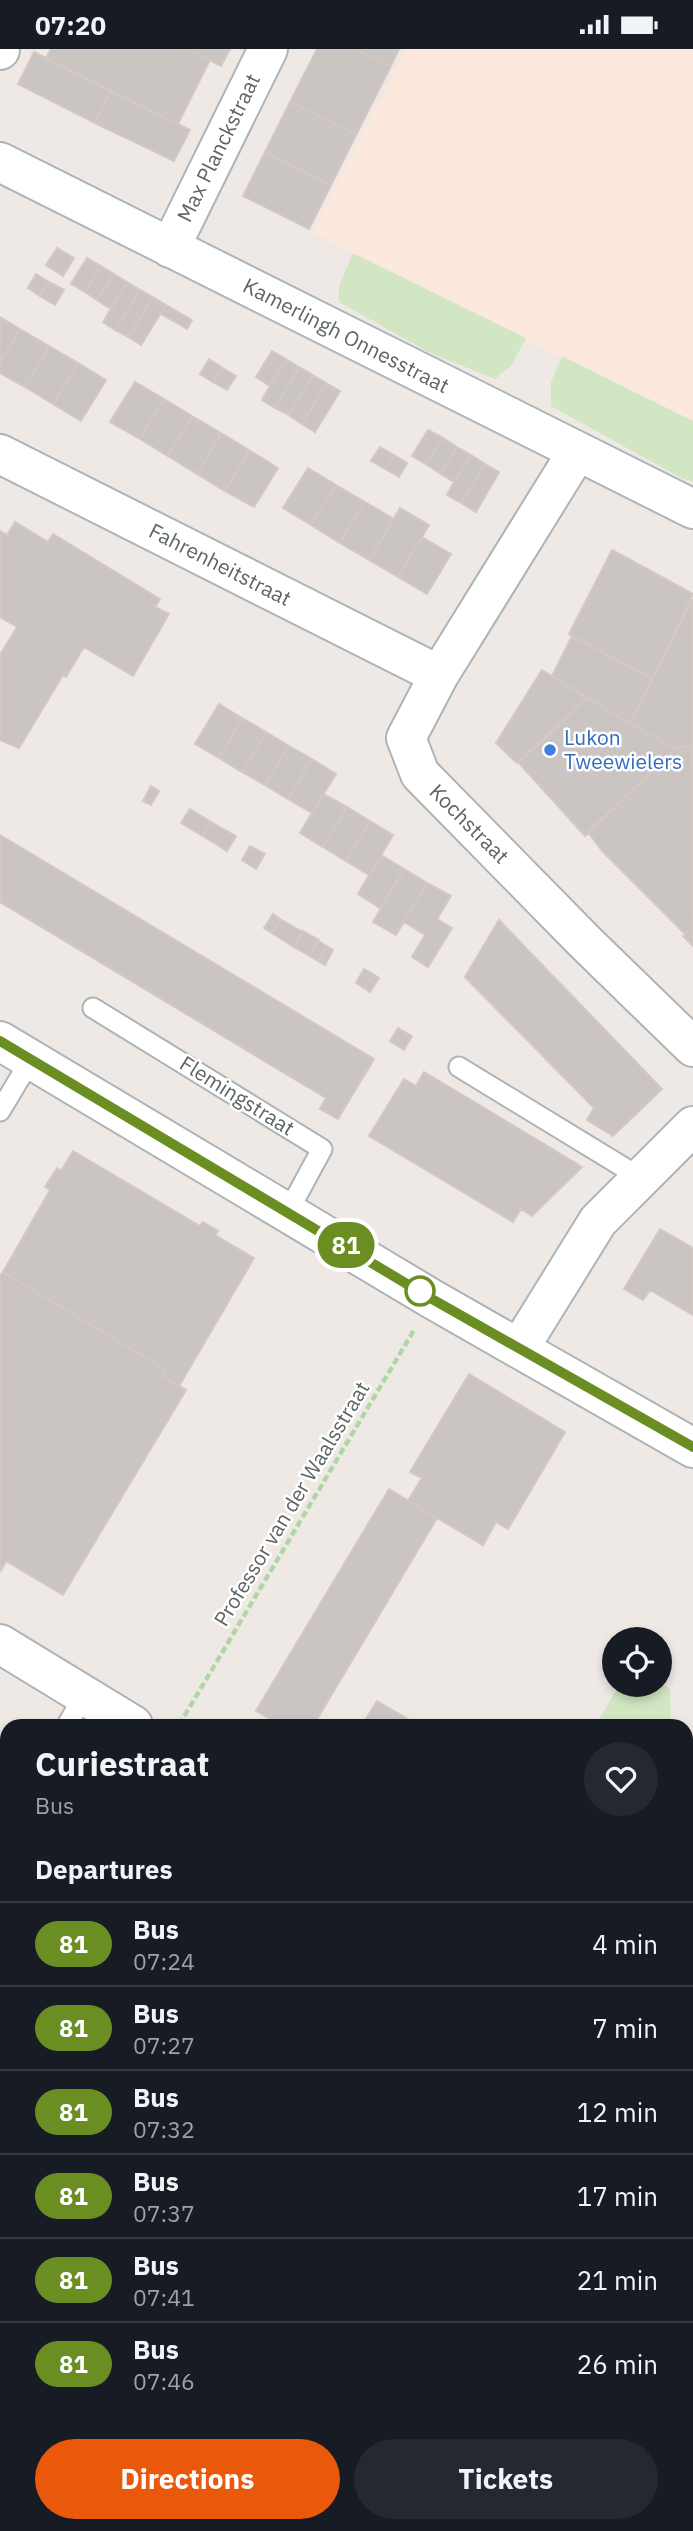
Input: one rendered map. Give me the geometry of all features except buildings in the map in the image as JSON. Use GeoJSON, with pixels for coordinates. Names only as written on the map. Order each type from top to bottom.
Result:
{"type":"FeatureCollection","features":[{"type":"Feature","properties":{"kind":"street","name":"Max Planckstraat"},"geometry":{"type":"LineString","coordinates":[[170,248],[268,49]]}},
{"type":"Feature","properties":{"kind":"street","name":"Kamerlingh Onnesstraat"},"geometry":{"type":"LineString","coordinates":[[0,162],[693,509]]}},
{"type":"Feature","properties":{"kind":"street","name":"Kochstraat"},"geometry":{"type":"LineString","coordinates":[[577,452],[439,675],[406,738],[420,774],[585,942],[693,1047]]}},
{"type":"Feature","properties":{"kind":"street","name":"Fahrenheitstraat"},"geometry":{"type":"LineString","coordinates":[[0,454],[439,675]]}},
{"type":"Feature","properties":{"kind":"street"},"geometry":{"type":"LineString","coordinates":[[15,1051],[289,1210],[432,1299],[693,1448]]}},
{"type":"Feature","properties":{"kind":"street"},"geometry":{"type":"LineString","coordinates":[[520,1347],[598,1221],[693,1126]]}},
{"type":"Feature","properties":{"kind":"street"},"geometry":{"type":"LineString","coordinates":[[0,1644],[76,1711],[109,1719]]}},
{"type":"Feature","properties":{"kind":"lane","name":"Flemingstraat"},"geometry":{"type":"LineString","coordinates":[[93,1008],[322,1149],[289,1210]]}},
{"type":"Feature","properties":{"kind":"lane"},"geometry":{"type":"LineString","coordinates":[[0,1111],[15,1051]]}},
{"type":"Feature","properties":{"kind":"lane"},"geometry":{"type":"LineString","coordinates":[[459,1067],[641,1178]]}},
{"type":"Feature","properties":{"kind":"path","name":"Professor van der Waalsstraat"},"geometry":{"type":"LineString","coordinates":[[183,1719],[432,1299]]}},
{"type":"Feature","properties":{"kind":"shaded area"},"geometry":{"type":"Polygon","coordinates":[[[406,49],[693,49],[693,424],[312,232],[406,49]]]}},
{"type":"Feature","properties":{"kind":"green space"},"geometry":{"type":"Polygon","coordinates":[[[353,253],[526,338],[511,366],[495,379],[430,353],[339,302],[339,286],[353,253]]]}},
{"type":"Feature","properties":{"kind":"green space"},"geometry":{"type":"Polygon","coordinates":[[[562,356],[693,421],[693,481],[683,479],[551,406],[551,382],[562,356]]]}},
{"type":"Feature","properties":{"kind":"green space"},"geometry":{"type":"Polygon","coordinates":[[[612,1697],[670,1697],[671,1719],[599,1719],[612,1697]]]}},
{"type":"Feature","properties":{"kind":"bus line","name":"81"},"geometry":{"type":"LineString","coordinates":[[0,1041],[30,1061],[289,1210],[432,1299],[693,1447]]}},
{"type":"Feature","properties":{"kind":"place","name":"Lukon Tweewielers"},"geometry":{"type":"Point","coordinates":[550,750]}}]}
